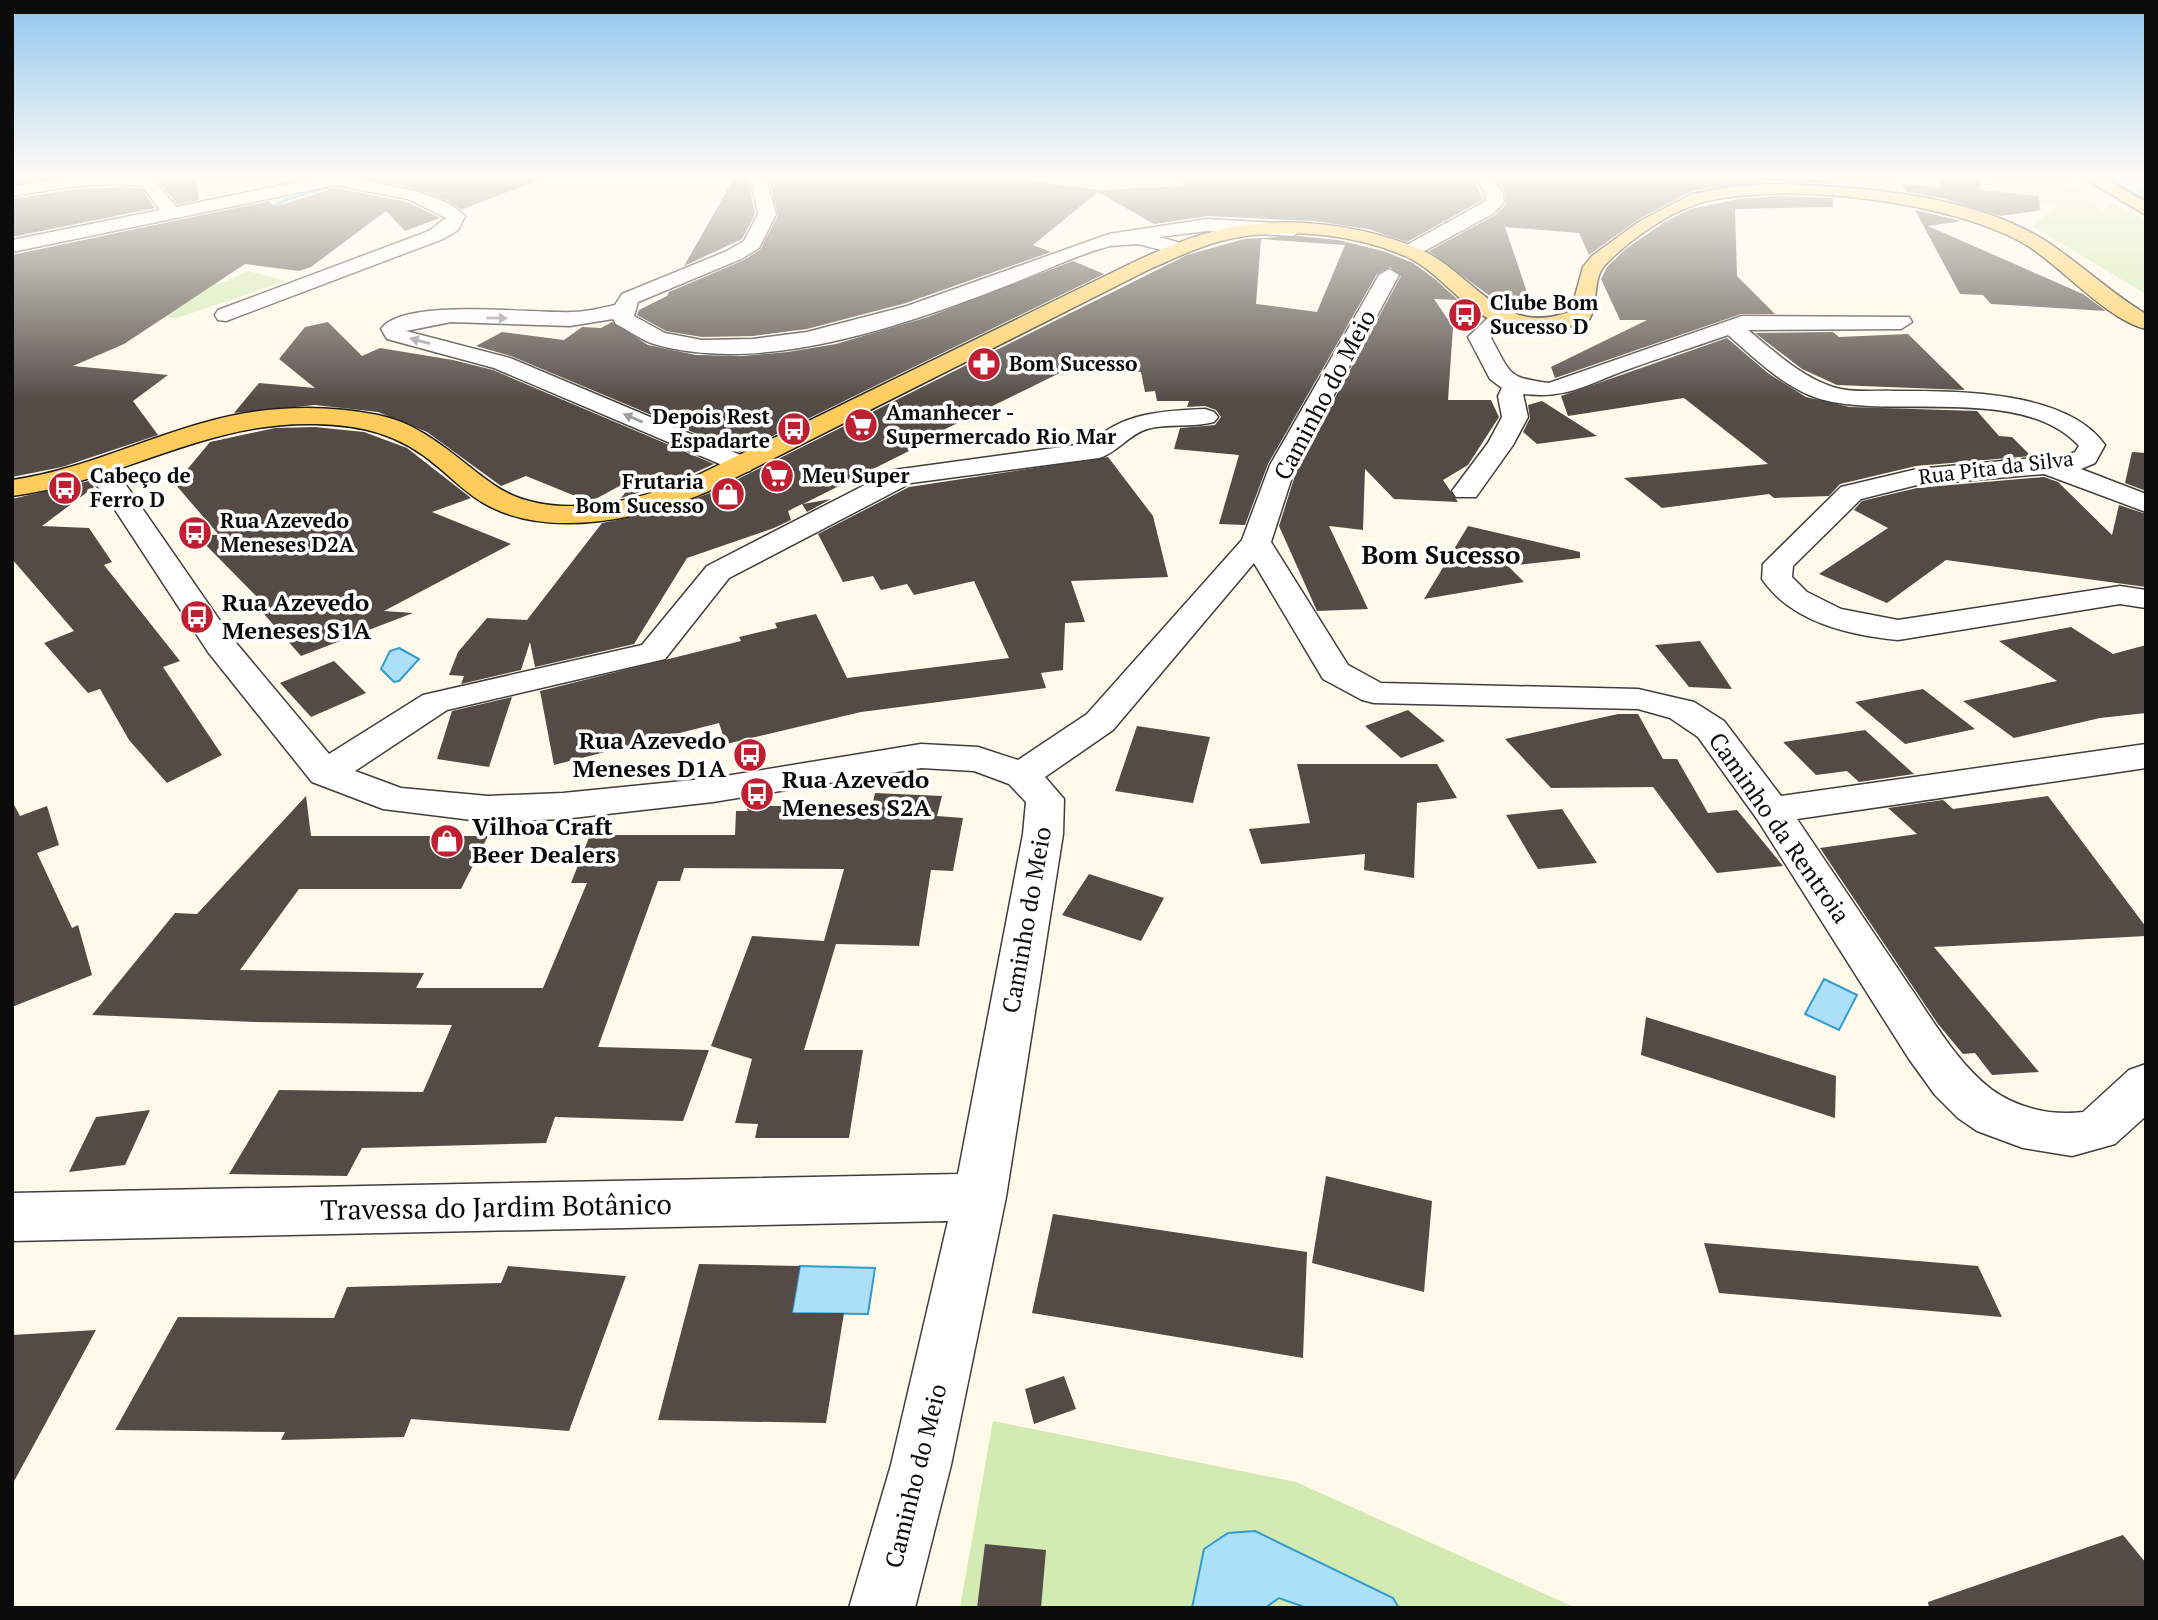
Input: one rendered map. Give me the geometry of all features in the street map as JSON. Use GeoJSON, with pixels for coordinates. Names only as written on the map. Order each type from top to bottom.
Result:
{"type":"FeatureCollection","features":[{"type":"Feature","properties":{"kind":"main road"},"geometry":{"type":"LineString","coordinates":[[12,488],[51,482],[95,469],[182,435],[233,422],[283,416],[342,416],[406,433],[498,500],[534,512],[587,512],[639,504],[675,495],[741,465],[1178,251]]}},
{"type":"Feature","properties":{"kind":"main road"},"geometry":{"type":"LineString","coordinates":[[1410,251],[1426,258],[1480,307],[1502,318],[1546,324],[1567,321],[1581,315],[1590,271],[1599,260],[1614,251]]}},
{"type":"Feature","properties":{"kind":"main road"},"geometry":{"type":"LineString","coordinates":[[2044,251],[2104,293],[2127,313],[2146,323]]}},
{"type":"Feature","properties":{"kind":"street"},"geometry":{"type":"LineString","coordinates":[[226,315],[395,251]]}},
{"type":"Feature","properties":{"kind":"street"},"geometry":{"type":"LineString","coordinates":[[741,251],[629,298],[623,310],[624,319],[638,332],[676,342],[713,347],[788,342],[875,325],[918,313],[1081,251]]}},
{"type":"Feature","properties":{"kind":"street","name":"Caminho do Meio"},"geometry":{"type":"LineString","coordinates":[[882,1608],[930,1426],[980,1197],[1043,834],[1045,799],[1022,775],[1100,722],[1256,542],[1283,465],[1390,275]]}},
{"type":"Feature","properties":{"kind":"street"},"geometry":{"type":"LineString","coordinates":[[623,310],[570,319],[432,317],[405,321],[392,329],[395,334],[406,338],[502,363],[741,465]]}},
{"type":"Feature","properties":{"kind":"street"},"geometry":{"type":"LineString","coordinates":[[1502,318],[1479,337],[1493,367],[1502,379],[1515,386],[1538,390],[1567,387],[1687,340],[1742,323],[1901,322]]}},
{"type":"Feature","properties":{"kind":"street","name":"Rua Pita da Silva"},"geometry":{"type":"LineString","coordinates":[[1731,327],[1801,383],[1820,392],[1842,397],[2007,404],[2057,418],[2089,439],[2092,446],[2086,457],[2049,466],[1917,477],[1851,493],[1778,564],[1777,579],[1796,599],[1830,616],[1864,626],[1898,630],[2120,596],[2146,599]]}},
{"type":"Feature","properties":{"kind":"street"},"geometry":{"type":"LineString","coordinates":[[1466,491],[1500,445],[1515,417],[1510,396],[1515,386]]}},
{"type":"Feature","properties":{"kind":"street"},"geometry":{"type":"LineString","coordinates":[[325,773],[435,702],[653,652],[718,572],[904,476],[1100,450],[1114,433],[1145,420],[1205,417]]}},
{"type":"Feature","properties":{"kind":"street"},"geometry":{"type":"LineString","coordinates":[[2049,466],[2146,504]]}},
{"type":"Feature","properties":{"kind":"street"},"geometry":{"type":"LineString","coordinates":[[95,469],[116,491],[220,645],[325,773],[396,800],[488,809],[563,806],[713,790],[921,756],[978,759],[1022,775]]}},
{"type":"Feature","properties":{"kind":"street","name":"Caminho da Rentroia"},"geometry":{"type":"LineString","coordinates":[[1256,542],[1335,672],[1374,693],[1638,699],[1664,703],[1682,710],[1711,729],[1771,810],[1925,1046],[1952,1082],[1984,1110],[2030,1129],[2064,1135],[2097,1130],[2146,1084]]}},
{"type":"Feature","properties":{"kind":"street"},"geometry":{"type":"LineString","coordinates":[[1771,810],[2146,756]]}},
{"type":"Feature","properties":{"kind":"street","name":"Travessa do Jardim Botânico"},"geometry":{"type":"LineString","coordinates":[[12,1217],[980,1197]]}},
{"type":"Feature","properties":{"kind":"green space"},"geometry":{"type":"Polygon","coordinates":[[[2073,251],[2146,251],[2146,294],[2073,251]]]}},
{"type":"Feature","properties":{"kind":"green space"},"geometry":{"type":"Polygon","coordinates":[[[248,271],[286,281],[177,318],[123,315],[177,289],[221,283],[248,271]]]}},
{"type":"Feature","properties":{"kind":"green space"},"geometry":{"type":"Polygon","coordinates":[[[993,1421],[1296,1482],[1576,1608],[960,1608],[993,1421]]]}},
{"type":"Feature","properties":{"kind":"water"},"geometry":{"type":"Polygon","coordinates":[[[399,648],[419,659],[399,681],[394,682],[381,669],[390,651],[399,648]]]}},
{"type":"Feature","properties":{"kind":"water"},"geometry":{"type":"Polygon","coordinates":[[[1824,979],[1857,995],[1839,1030],[1805,1014],[1824,979]]]}},
{"type":"Feature","properties":{"kind":"water"},"geometry":{"type":"Polygon","coordinates":[[[800,1266],[875,1268],[868,1314],[792,1313],[800,1266]]]}},
{"type":"Feature","properties":{"kind":"water"},"geometry":{"type":"Polygon","coordinates":[[[1255,1531],[1393,1598],[1399,1608],[1307,1608],[1279,1598],[1265,1608],[1192,1608],[1204,1549],[1228,1533],[1255,1531]]]}},
{"type":"Feature","properties":{"kind":"building"},"geometry":{"type":"Polygon","coordinates":[[[33,251],[333,251],[311,267],[299,271],[245,264],[124,344],[73,366],[168,375],[133,401],[158,435],[62,467],[12,477],[12,255],[33,251]]]}},
{"type":"Feature","properties":{"kind":"building"},"geometry":{"type":"Polygon","coordinates":[[[693,251],[717,251],[684,266],[693,251]]]}},
{"type":"Feature","properties":{"kind":"building"},"geometry":{"type":"Polygon","coordinates":[[[759,251],[1051,252],[906,303],[807,329],[753,336],[702,337],[666,331],[637,315],[639,310],[667,296],[669,292],[742,261],[759,251]]]}},
{"type":"Feature","properties":{"kind":"building"},"geometry":{"type":"Polygon","coordinates":[[[1203,251],[1260,251],[1256,304],[1317,312],[1343,251],[1381,251],[1413,263],[1458,300],[1434,299],[1453,327],[1448,400],[1491,400],[1499,417],[1468,465],[1443,480],[1458,502],[1394,499],[1365,469],[1363,530],[1329,526],[1368,609],[1317,611],[1279,526],[1298,466],[1401,276],[1390,267],[1377,274],[1268,464],[1245,525],[1219,524],[1239,455],[1174,449],[1180,428],[1215,425],[1221,417],[1216,410],[1205,406],[1187,407],[1189,401],[1157,401],[1155,391],[1145,392],[1141,372],[1076,365],[925,439],[929,441],[803,504],[831,499],[807,512],[802,504],[788,511],[791,520],[687,558],[634,644],[535,667],[530,642],[521,670],[461,684],[464,676],[449,675],[458,652],[487,618],[527,620],[602,523],[657,512],[710,493],[1187,255],[1203,251]]]}},
{"type":"Feature","properties":{"kind":"building"},"geometry":{"type":"Polygon","coordinates":[[[1429,251],[1513,251],[1531,304],[1498,302],[1429,251]]]}},
{"type":"Feature","properties":{"kind":"building"},"geometry":{"type":"Polygon","coordinates":[[[1624,251],[1736,251],[1737,276],[1775,314],[1741,314],[1555,378],[1551,367],[1647,320],[1620,320],[1601,279],[1607,267],[1624,251]]]}},
{"type":"Feature","properties":{"kind":"building"},"geometry":{"type":"Polygon","coordinates":[[[1937,251],[1984,251],[2083,294],[2106,311],[1991,304],[1983,295],[1960,294],[1937,251]]]}},
{"type":"Feature","properties":{"kind":"building"},"geometry":{"type":"Polygon","coordinates":[[[1073,261],[1104,274],[740,452],[511,356],[476,346],[502,332],[564,340],[582,327],[601,328],[612,322],[648,345],[696,355],[742,356],[788,352],[836,344],[928,317],[1073,261]]]}},
{"type":"Feature","properties":{"kind":"building"},"geometry":{"type":"Polygon","coordinates":[[[328,322],[362,356],[380,348],[453,360],[493,370],[714,464],[674,482],[621,498],[638,476],[590,502],[526,476],[501,486],[427,432],[378,412],[315,405],[234,413],[259,383],[315,388],[279,359],[305,327],[328,322]]]}},
{"type":"Feature","properties":{"kind":"building"},"geometry":{"type":"Polygon","coordinates":[[[1833,332],[1839,337],[1908,334],[1965,390],[1837,385],[1802,369],[1755,333],[1833,332]]]}},
{"type":"Feature","properties":{"kind":"building"},"geometry":{"type":"Polygon","coordinates":[[[1727,338],[1769,374],[1806,397],[1850,407],[1977,411],[1999,436],[2012,437],[2031,456],[1916,466],[1840,484],[1829,496],[1774,498],[1769,494],[1662,508],[1624,478],[1768,464],[1684,398],[1568,416],[1561,396],[1727,338]]]}},
{"type":"Feature","properties":{"kind":"building"},"geometry":{"type":"Polygon","coordinates":[[[1542,401],[1597,436],[1537,444],[1523,432],[1530,418],[1528,405],[1542,401]]]}},
{"type":"Feature","properties":{"kind":"building"},"geometry":{"type":"Polygon","coordinates":[[[315,427],[364,432],[407,448],[471,498],[432,512],[511,544],[384,611],[413,613],[301,656],[256,605],[263,603],[195,534],[219,535],[175,484],[210,442],[275,428],[315,427]]]}},
{"type":"Feature","properties":{"kind":"building"},"geometry":{"type":"Polygon","coordinates":[[[2132,452],[2146,453],[2146,491],[2125,483],[2132,452]]]}},
{"type":"Feature","properties":{"kind":"building"},"geometry":{"type":"Polygon","coordinates":[[[1108,457],[1153,516],[1168,577],[1071,581],[1085,622],[1065,623],[1063,670],[1041,673],[1046,688],[861,712],[726,744],[719,723],[554,765],[540,691],[741,641],[739,637],[777,628],[775,623],[816,614],[847,678],[1009,658],[974,581],[914,595],[907,584],[881,590],[873,576],[843,582],[818,534],[909,487],[1108,457]]]}},
{"type":"Feature","properties":{"kind":"building"},"geometry":{"type":"Polygon","coordinates":[[[2044,477],[2058,482],[2112,535],[2119,505],[2146,514],[2146,587],[1946,560],[1887,603],[1819,574],[1888,528],[1854,510],[1862,501],[1917,488],[2044,477]]]}},
{"type":"Feature","properties":{"kind":"building"},"geometry":{"type":"Polygon","coordinates":[[[89,481],[94,487],[42,526],[89,528],[112,562],[104,565],[180,661],[163,667],[222,755],[167,783],[129,740],[100,689],[88,693],[44,643],[74,631],[12,559],[12,499],[89,481]]]}},
{"type":"Feature","properties":{"kind":"building"},"geometry":{"type":"Polygon","coordinates":[[[1468,526],[1580,552],[1580,558],[1508,566],[1524,582],[1424,599],[1468,526]]]}},
{"type":"Feature","properties":{"kind":"building"},"geometry":{"type":"Polygon","coordinates":[[[2071,627],[2113,654],[2146,645],[2146,713],[2100,718],[2014,738],[1963,701],[2057,681],[1999,641],[2071,627]]]}},
{"type":"Feature","properties":{"kind":"building"},"geometry":{"type":"Polygon","coordinates":[[[1700,641],[1732,689],[1689,687],[1655,645],[1700,641]]]}},
{"type":"Feature","properties":{"kind":"building"},"geometry":{"type":"Polygon","coordinates":[[[334,661],[366,693],[311,717],[280,683],[334,661]]]}},
{"type":"Feature","properties":{"kind":"building"},"geometry":{"type":"Polygon","coordinates":[[[1923,689],[1975,729],[1905,744],[1855,702],[1923,689]]]}},
{"type":"Feature","properties":{"kind":"building"},"geometry":{"type":"Polygon","coordinates":[[[512,697],[489,767],[437,759],[452,711],[512,697]]]}},
{"type":"Feature","properties":{"kind":"building"},"geometry":{"type":"Polygon","coordinates":[[[1408,710],[1445,741],[1401,758],[1365,726],[1408,710]]]}},
{"type":"Feature","properties":{"kind":"building"},"geometry":{"type":"Polygon","coordinates":[[[1618,714],[1638,714],[1663,759],[1677,759],[1708,813],[1737,810],[1783,866],[1717,873],[1653,787],[1551,788],[1505,739],[1618,714]]]}},
{"type":"Feature","properties":{"kind":"building"},"geometry":{"type":"Polygon","coordinates":[[[1137,726],[1210,737],[1193,803],[1115,791],[1137,726]]]}},
{"type":"Feature","properties":{"kind":"building"},"geometry":{"type":"Polygon","coordinates":[[[1865,730],[1914,774],[1859,782],[1847,771],[1816,775],[1783,742],[1865,730]]]}},
{"type":"Feature","properties":{"kind":"building"},"geometry":{"type":"Polygon","coordinates":[[[1297,764],[1437,764],[1457,798],[1417,803],[1414,878],[1364,870],[1365,854],[1261,864],[1249,829],[1310,823],[1297,764]]]}},
{"type":"Feature","properties":{"kind":"building"},"geometry":{"type":"Polygon","coordinates":[[[875,793],[942,796],[937,816],[963,818],[953,871],[931,870],[919,946],[836,944],[804,1050],[863,1050],[849,1138],[755,1138],[758,1124],[735,1123],[752,1059],[711,1046],[752,936],[824,941],[844,869],[684,868],[680,881],[658,881],[598,1047],[709,1050],[683,1121],[555,1117],[546,1143],[362,1148],[347,1176],[229,1174],[279,1090],[423,1092],[452,1025],[255,1022],[92,1015],[175,913],[197,914],[306,796],[311,836],[488,836],[461,889],[299,889],[240,970],[424,973],[416,988],[543,988],[587,883],[571,883],[590,835],[735,835],[736,811],[748,811],[746,806],[872,806],[875,793]]]}},
{"type":"Feature","properties":{"kind":"building"},"geometry":{"type":"Polygon","coordinates":[[[2048,796],[2146,927],[2146,936],[1934,947],[2039,1072],[1992,1075],[1975,1053],[1963,1054],[1938,1024],[1820,848],[1917,834],[1888,808],[1943,800],[1953,809],[2048,796]]]}},
{"type":"Feature","properties":{"kind":"building"},"geometry":{"type":"Polygon","coordinates":[[[12,801],[20,816],[47,806],[59,845],[37,853],[72,928],[78,925],[92,975],[12,1007],[12,801]]]}},
{"type":"Feature","properties":{"kind":"building"},"geometry":{"type":"Polygon","coordinates":[[[1562,809],[1597,863],[1538,869],[1506,815],[1562,809]]]}},
{"type":"Feature","properties":{"kind":"building"},"geometry":{"type":"Polygon","coordinates":[[[1089,874],[1164,898],[1141,941],[1062,915],[1089,874]]]}},
{"type":"Feature","properties":{"kind":"building"},"geometry":{"type":"Polygon","coordinates":[[[1646,1017],[1836,1076],[1835,1118],[1641,1055],[1646,1017]]]}},
{"type":"Feature","properties":{"kind":"building"},"geometry":{"type":"Polygon","coordinates":[[[150,1110],[125,1165],[69,1172],[96,1117],[150,1110]]]}},
{"type":"Feature","properties":{"kind":"building"},"geometry":{"type":"Polygon","coordinates":[[[1326,1176],[1432,1201],[1424,1292],[1312,1263],[1326,1176]]]}},
{"type":"Feature","properties":{"kind":"building"},"geometry":{"type":"Polygon","coordinates":[[[1053,1214],[1307,1252],[1303,1358],[1032,1313],[1053,1214]]]}},
{"type":"Feature","properties":{"kind":"building"},"geometry":{"type":"Polygon","coordinates":[[[1704,1243],[1978,1266],[2002,1317],[1719,1293],[1704,1243]]]}},
{"type":"Feature","properties":{"kind":"building"},"geometry":{"type":"Polygon","coordinates":[[[699,1264],[800,1266],[792,1313],[844,1313],[826,1423],[658,1420],[699,1264]]]}},
{"type":"Feature","properties":{"kind":"building"},"geometry":{"type":"Polygon","coordinates":[[[508,1266],[626,1276],[569,1431],[411,1419],[404,1437],[281,1440],[285,1432],[115,1430],[178,1317],[334,1318],[347,1287],[501,1283],[508,1266]]]}},
{"type":"Feature","properties":{"kind":"building"},"geometry":{"type":"Polygon","coordinates":[[[96,1330],[42,1430],[12,1485],[12,1335],[96,1330]]]}},
{"type":"Feature","properties":{"kind":"building"},"geometry":{"type":"Polygon","coordinates":[[[1064,1376],[1076,1409],[1034,1424],[1025,1389],[1064,1376]]]}},
{"type":"Feature","properties":{"kind":"building"},"geometry":{"type":"Polygon","coordinates":[[[2123,1535],[2146,1563],[2146,1608],[1929,1608],[1928,1602],[2123,1535]]]}},
{"type":"Feature","properties":{"kind":"building"},"geometry":{"type":"Polygon","coordinates":[[[985,1544],[1046,1550],[1041,1608],[977,1608],[985,1544]]]}},
{"type":"Feature","properties":{"kind":"place","name":"Clube Bom Sucesso D"},"geometry":{"type":"Point","coordinates":[1465,315]}},
{"type":"Feature","properties":{"kind":"place","name":"Bom Sucesso"},"geometry":{"type":"Point","coordinates":[984,364]}},
{"type":"Feature","properties":{"kind":"place","name":"Amanhecer - Supermercado Rio Mar"},"geometry":{"type":"Point","coordinates":[861,425]}},
{"type":"Feature","properties":{"kind":"place","name":"Depois Rest Espadarte"},"geometry":{"type":"Point","coordinates":[794,429]}},
{"type":"Feature","properties":{"kind":"place","name":"Meu Super"},"geometry":{"type":"Point","coordinates":[777,476]}},
{"type":"Feature","properties":{"kind":"place","name":"Cabeço de Ferro D"},"geometry":{"type":"Point","coordinates":[65,488]}},
{"type":"Feature","properties":{"kind":"place","name":"Frutaria Bom Sucesso"},"geometry":{"type":"Point","coordinates":[728,494]}},
{"type":"Feature","properties":{"kind":"place","name":"Rua Azevedo Meneses D2A"},"geometry":{"type":"Point","coordinates":[195,533]}},
{"type":"Feature","properties":{"kind":"place","name":"Rua Azevedo Meneses S1A"},"geometry":{"type":"Point","coordinates":[197,617]}},
{"type":"Feature","properties":{"kind":"place","name":"Rua Azevedo Meneses D1A"},"geometry":{"type":"Point","coordinates":[750,755]}},
{"type":"Feature","properties":{"kind":"place","name":"Rua Azevedo Meneses S2A"},"geometry":{"type":"Point","coordinates":[757,794]}},
{"type":"Feature","properties":{"kind":"place","name":"Vilhoa Craft Beer Dealers"},"geometry":{"type":"Point","coordinates":[447,841]}},
{"type":"Feature","properties":{"kind":"district","name":"Bom Sucesso"},"geometry":{"type":"Point","coordinates":[1441,555]}}]}
